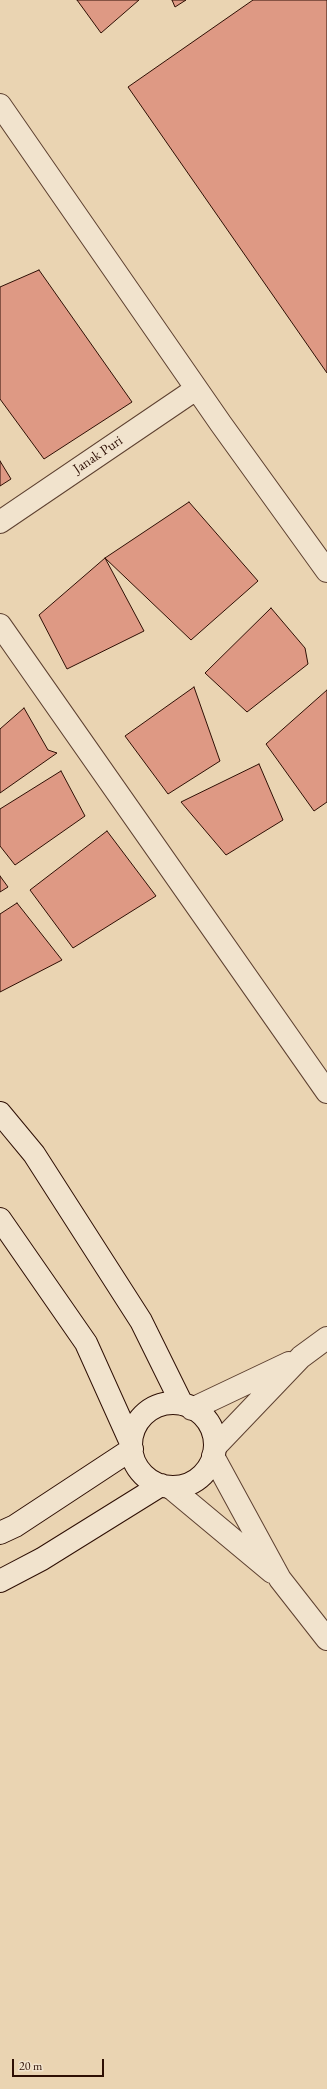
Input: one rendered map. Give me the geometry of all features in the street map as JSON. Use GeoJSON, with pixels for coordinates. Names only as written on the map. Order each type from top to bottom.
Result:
{"type":"FeatureCollection","features":[{"type":"Feature","properties":{"kind":"street"},"geometry":{"type":"LineString","coordinates":[[0,105],[196,389],[327,571]]}},
{"type":"Feature","properties":{"kind":"street","name":"Janak Puri"},"geometry":{"type":"LineString","coordinates":[[0,522],[196,389]]}},
{"type":"Feature","properties":{"kind":"street"},"geometry":{"type":"LineString","coordinates":[[0,625],[327,1092]]}},
{"type":"Feature","properties":{"kind":"street"},"geometry":{"type":"LineString","coordinates":[[0,1113],[34,1154],[141,1321],[187,1407]]}},
{"type":"Feature","properties":{"kind":"street"},"geometry":{"type":"LineString","coordinates":[[0,1219],[86,1343],[131,1446],[136,1466],[146,1477],[166,1486],[280,1579]]}},
{"type":"Feature","properties":{"kind":"street"},"geometry":{"type":"LineString","coordinates":[[0,1581],[42,1559],[166,1486],[185,1486],[202,1476],[214,1451],[301,1358],[327,1338]]}},
{"type":"Feature","properties":{"kind":"street"},"geometry":{"type":"LineString","coordinates":[[187,1407],[301,1358]]}},
{"type":"Feature","properties":{"kind":"street"},"geometry":{"type":"LineString","coordinates":[[0,1533],[15,1526],[131,1446],[134,1429],[142,1417],[153,1408],[167,1404],[187,1407],[200,1413],[210,1424],[213,1432],[214,1451],[280,1579],[327,1639]]}},
{"type":"Feature","properties":{"kind":"building"},"geometry":{"type":"Polygon","coordinates":[[[77,0],[139,0],[101,33],[77,0]]]}},
{"type":"Feature","properties":{"kind":"building"},"geometry":{"type":"Polygon","coordinates":[[[172,0],[186,0],[175,7],[172,0]]]}},
{"type":"Feature","properties":{"kind":"building"},"geometry":{"type":"Polygon","coordinates":[[[253,0],[327,0],[327,373],[128,87],[253,0]]]}},
{"type":"Feature","properties":{"kind":"building"},"geometry":{"type":"Polygon","coordinates":[[[39,270],[132,402],[44,459],[0,399],[0,287],[39,270]]]}},
{"type":"Feature","properties":{"kind":"building"},"geometry":{"type":"Polygon","coordinates":[[[0,461],[11,479],[0,486],[0,461]]]}},
{"type":"Feature","properties":{"kind":"building"},"geometry":{"type":"Polygon","coordinates":[[[189,502],[258,581],[191,640],[105,558],[189,502]]]}},
{"type":"Feature","properties":{"kind":"building"},"geometry":{"type":"Polygon","coordinates":[[[105,558],[144,631],[67,669],[39,615],[105,558]]]}},
{"type":"Feature","properties":{"kind":"building"},"geometry":{"type":"Polygon","coordinates":[[[271,608],[305,648],[308,664],[247,712],[205,673],[271,608]]]}},
{"type":"Feature","properties":{"kind":"building"},"geometry":{"type":"Polygon","coordinates":[[[194,687],[220,761],[168,794],[125,736],[194,687]]]}},
{"type":"Feature","properties":{"kind":"building"},"geometry":{"type":"Polygon","coordinates":[[[327,690],[327,802],[314,811],[266,744],[327,690]]]}},
{"type":"Feature","properties":{"kind":"building"},"geometry":{"type":"Polygon","coordinates":[[[24,708],[48,750],[57,753],[0,793],[0,729],[24,708]]]}},
{"type":"Feature","properties":{"kind":"building"},"geometry":{"type":"Polygon","coordinates":[[[259,764],[283,820],[226,855],[181,802],[259,764]]]}},
{"type":"Feature","properties":{"kind":"building"},"geometry":{"type":"Polygon","coordinates":[[[61,771],[85,816],[15,865],[0,846],[0,809],[61,771]]]}},
{"type":"Feature","properties":{"kind":"building"},"geometry":{"type":"Polygon","coordinates":[[[107,831],[156,896],[73,948],[30,890],[107,831]]]}},
{"type":"Feature","properties":{"kind":"building"},"geometry":{"type":"Polygon","coordinates":[[[0,876],[8,887],[0,892],[0,876]]]}},
{"type":"Feature","properties":{"kind":"building"},"geometry":{"type":"Polygon","coordinates":[[[17,903],[62,960],[0,992],[0,914],[17,903]]]}}]}
